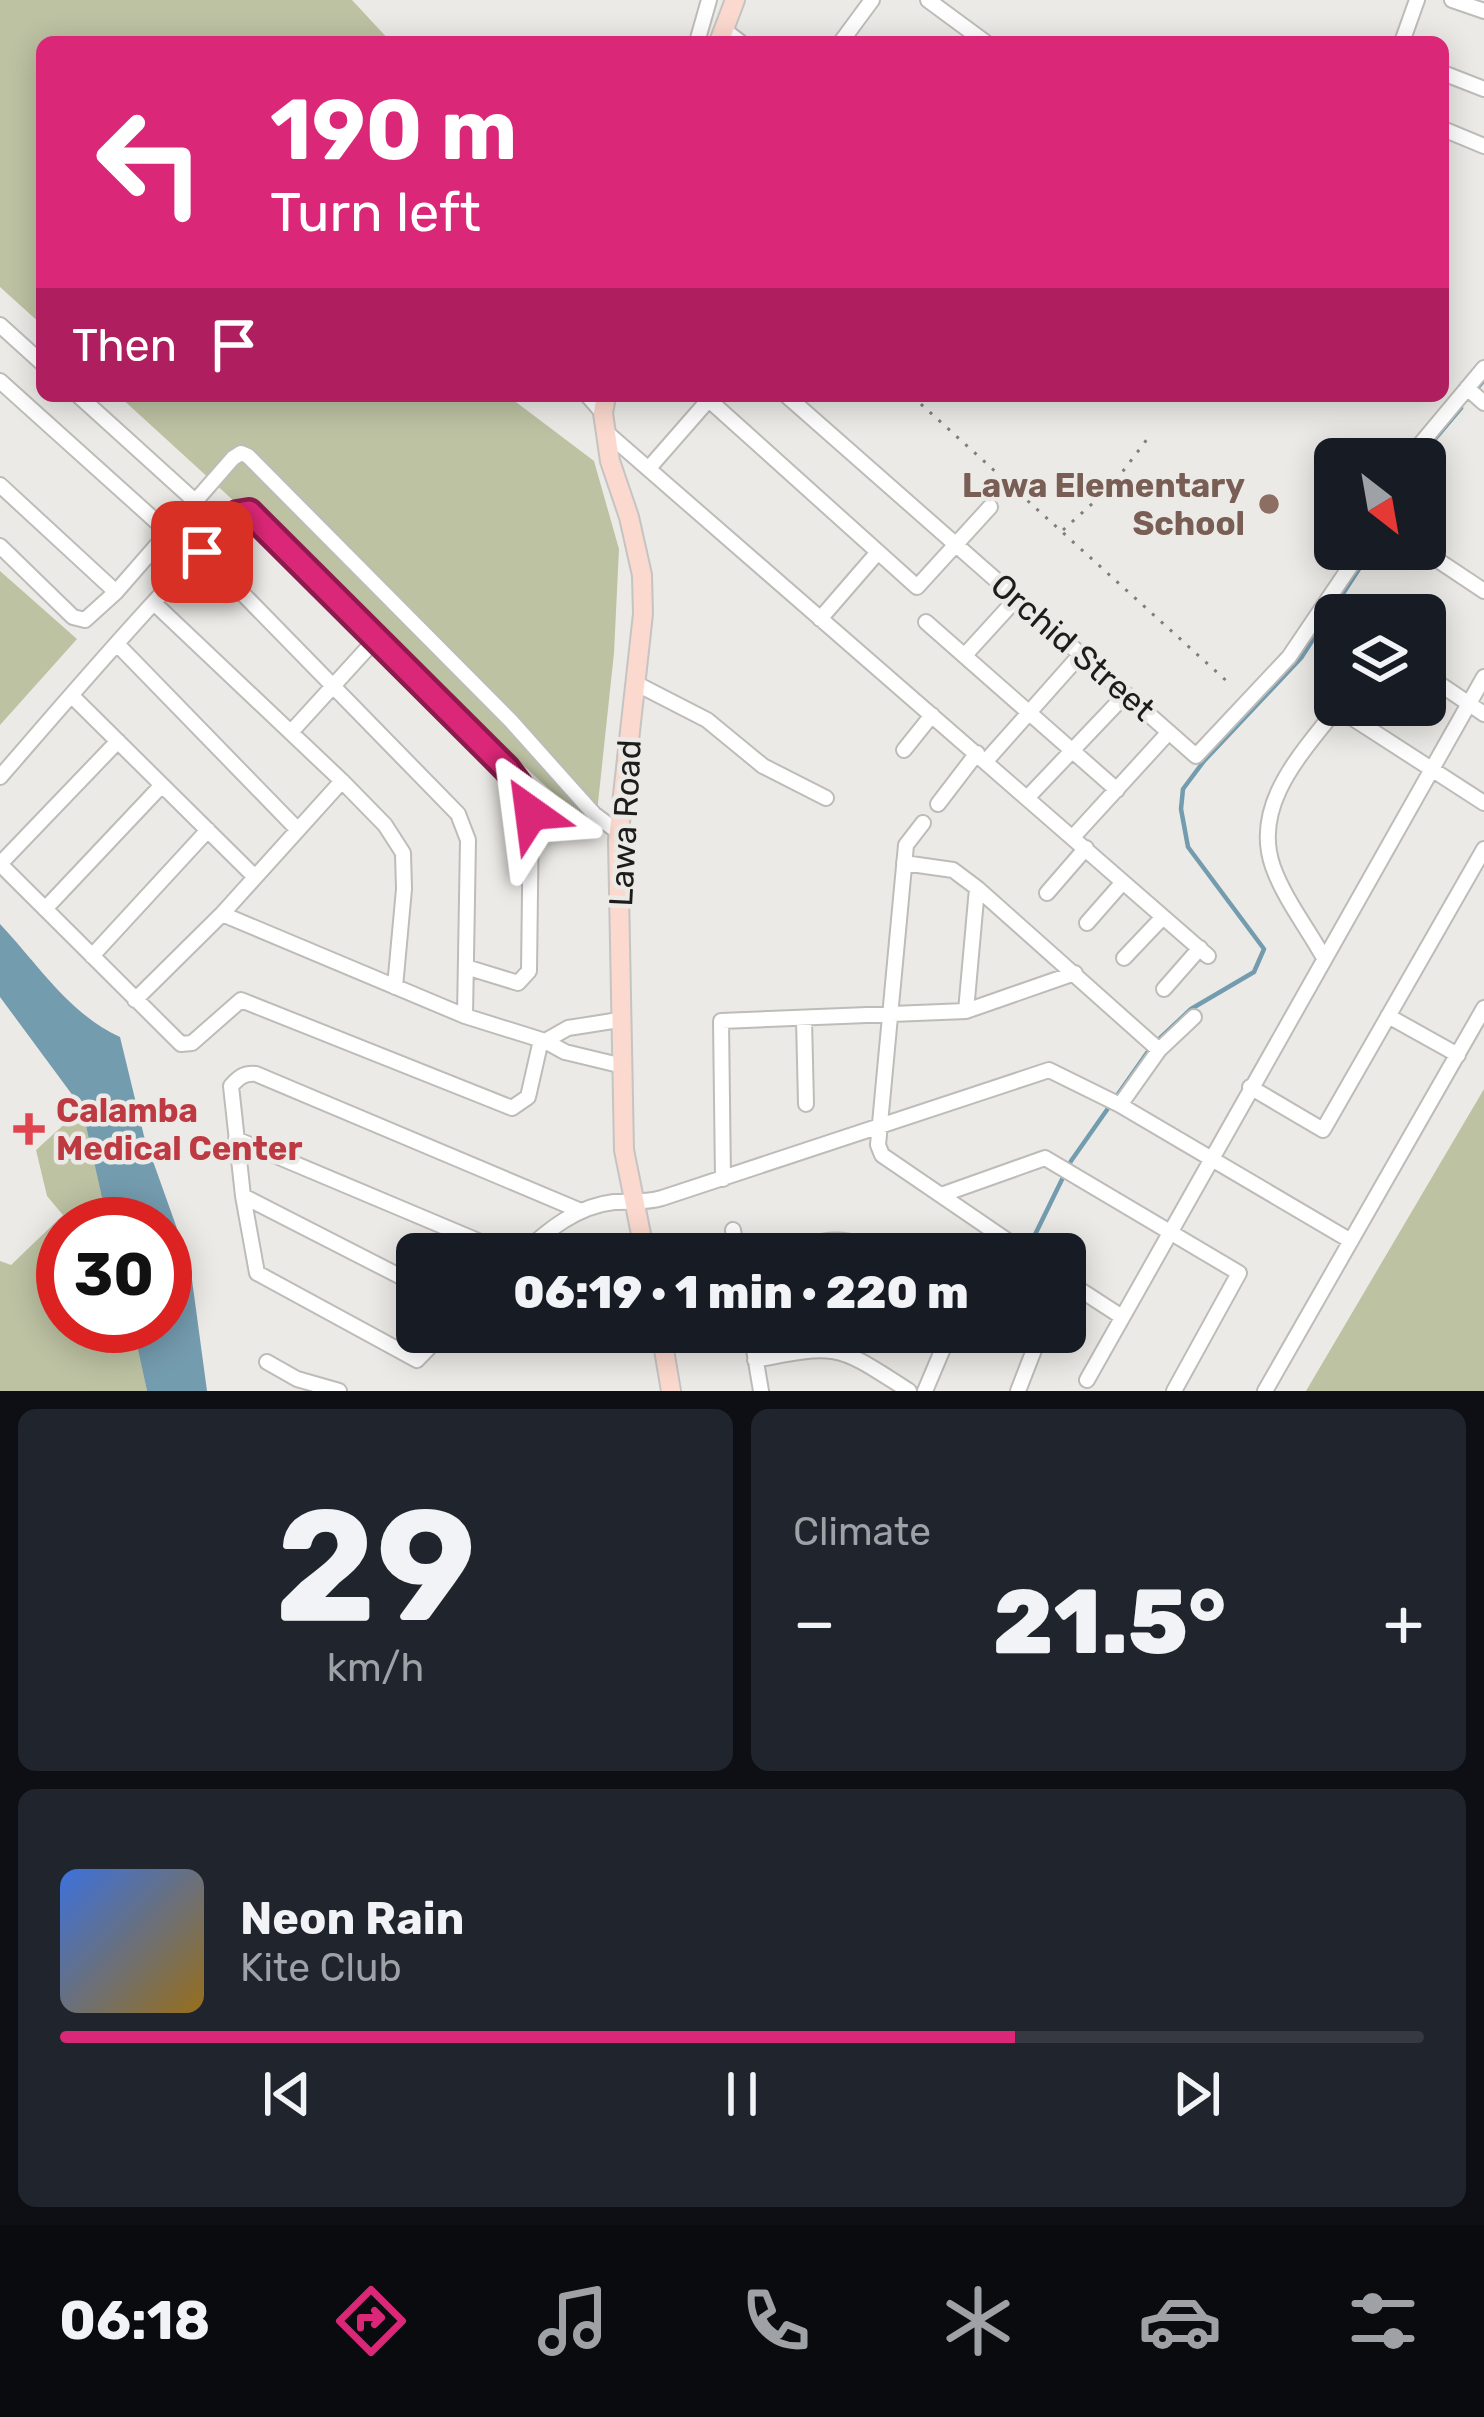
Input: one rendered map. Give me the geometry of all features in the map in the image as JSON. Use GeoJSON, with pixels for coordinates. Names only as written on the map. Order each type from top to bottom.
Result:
{"type":"FeatureCollection","features":[{"type":"Feature","properties":{"kind":"main road"},"geometry":{"type":"LineString","coordinates":[[721,35],[735,0]]}},
{"type":"Feature","properties":{"kind":"main road","name":"Lawa Road"},"geometry":{"type":"LineString","coordinates":[[605,414],[642,575],[643,614],[618,832],[619,1065],[624,1150],[640,1233]]}},
{"type":"Feature","properties":{"kind":"main road"},"geometry":{"type":"LineString","coordinates":[[665,1353],[671,1391]]}},
{"type":"Feature","properties":{"kind":"street"},"geometry":{"type":"LineString","coordinates":[[699,36],[710,0]]}},
{"type":"Feature","properties":{"kind":"street"},"geometry":{"type":"LineString","coordinates":[[846,36],[872,0]]}},
{"type":"Feature","properties":{"kind":"street"},"geometry":{"type":"LineString","coordinates":[[928,0],[977,36]]}},
{"type":"Feature","properties":{"kind":"street"},"geometry":{"type":"LineString","coordinates":[[1404,36],[1417,0]]}},
{"type":"Feature","properties":{"kind":"street"},"geometry":{"type":"LineString","coordinates":[[1452,0],[1484,11]]}},
{"type":"Feature","properties":{"kind":"street"},"geometry":{"type":"LineString","coordinates":[[1449,76],[1484,88]]}},
{"type":"Feature","properties":{"kind":"street"},"geometry":{"type":"LineString","coordinates":[[1449,131],[1484,146]]}},
{"type":"Feature","properties":{"kind":"street"},"geometry":{"type":"LineString","coordinates":[[0,325],[36,358]]}},
{"type":"Feature","properties":{"kind":"street"},"geometry":{"type":"LineString","coordinates":[[1425,438],[1484,368]]}},
{"type":"Feature","properties":{"kind":"street"},"geometry":{"type":"LineString","coordinates":[[0,381],[169,533]]}},
{"type":"Feature","properties":{"kind":"street"},"geometry":{"type":"LineString","coordinates":[[1467,388],[1484,403]]}},
{"type":"Feature","properties":{"kind":"street"},"geometry":{"type":"LineString","coordinates":[[86,402],[196,502]]}},
{"type":"Feature","properties":{"kind":"street"},"geometry":{"type":"LineString","coordinates":[[649,468],[707,402]]}},
{"type":"Feature","properties":{"kind":"street"},"geometry":{"type":"LineString","coordinates":[[715,402],[916,587],[990,507]]}},
{"type":"Feature","properties":{"kind":"street","name":"Orchid Street"},"geometry":{"type":"LineString","coordinates":[[794,402],[1196,756],[1289,657],[1348,570]]}},
{"type":"Feature","properties":{"kind":"street"},"geometry":{"type":"LineString","coordinates":[[605,414],[649,468],[1204,952],[1164,989]]}},
{"type":"Feature","properties":{"kind":"street"},"geometry":{"type":"LineString","coordinates":[[0,546],[74,617],[85,620],[116,592],[233,458],[241,453],[248,456],[512,721],[594,814],[618,832]]}},
{"type":"Feature","properties":{"kind":"street"},"geometry":{"type":"LineString","coordinates":[[0,485],[116,592]]}},
{"type":"Feature","properties":{"kind":"street"},"geometry":{"type":"LineString","coordinates":[[0,777],[237,514],[249,512],[519,785],[531,813],[529,970],[518,983],[466,967]]}},
{"type":"Feature","properties":{"kind":"street"},"geometry":{"type":"LineString","coordinates":[[202,552],[458,814],[468,840],[465,1016]]}},
{"type":"Feature","properties":{"kind":"street"},"geometry":{"type":"LineString","coordinates":[[820,619],[878,552]]}},
{"type":"Feature","properties":{"kind":"street"},"geometry":{"type":"LineString","coordinates":[[1446,566],[1484,591]]}},
{"type":"Feature","properties":{"kind":"street"},"geometry":{"type":"LineString","coordinates":[[965,656],[1017,598]]}},
{"type":"Feature","properties":{"kind":"street"},"geometry":{"type":"LineString","coordinates":[[154,604],[292,731],[385,825],[403,853],[395,987]]}},
{"type":"Feature","properties":{"kind":"street"},"geometry":{"type":"LineString","coordinates":[[926,622],[1117,790]]}},
{"type":"Feature","properties":{"kind":"street"},"geometry":{"type":"LineString","coordinates":[[292,731],[375,640]]}},
{"type":"Feature","properties":{"kind":"street"},"geometry":{"type":"LineString","coordinates":[[117,644],[297,830]]}},
{"type":"Feature","properties":{"kind":"street"},"geometry":{"type":"LineString","coordinates":[[938,804],[1082,655]]}},
{"type":"Feature","properties":{"kind":"street"},"geometry":{"type":"LineString","coordinates":[[1087,1379],[1484,677]]}},
{"type":"Feature","properties":{"kind":"street"},"geometry":{"type":"LineString","coordinates":[[635,683],[706,720],[763,766],[826,798]]}},
{"type":"Feature","properties":{"kind":"street"},"geometry":{"type":"LineString","coordinates":[[1446,688],[1484,714]]}},
{"type":"Feature","properties":{"kind":"street"},"geometry":{"type":"LineString","coordinates":[[1028,797],[1126,694]]}},
{"type":"Feature","properties":{"kind":"street"},"geometry":{"type":"LineString","coordinates":[[72,695],[255,877]]}},
{"type":"Feature","properties":{"kind":"street"},"geometry":{"type":"LineString","coordinates":[[1324,958],[1272,866],[1267,820],[1286,774],[1337,708],[1484,802]]}},
{"type":"Feature","properties":{"kind":"street"},"geometry":{"type":"LineString","coordinates":[[904,750],[932,715]]}},
{"type":"Feature","properties":{"kind":"street"},"geometry":{"type":"LineString","coordinates":[[1047,893],[1117,790],[1169,732]]}},
{"type":"Feature","properties":{"kind":"street"},"geometry":{"type":"LineString","coordinates":[[118,741],[0,864],[181,1044],[191,1042],[241,1000],[512,1108],[528,1097],[543,1040],[568,1028],[620,1020]]}},
{"type":"Feature","properties":{"kind":"street"},"geometry":{"type":"LineString","coordinates":[[135,1000],[222,914],[342,781]]}},
{"type":"Feature","properties":{"kind":"street"},"geometry":{"type":"LineString","coordinates":[[45,909],[162,785]]}},
{"type":"Feature","properties":{"kind":"street"},"geometry":{"type":"LineString","coordinates":[[922,823],[906,845],[878,1127],[882,1155],[996,1233]]}},
{"type":"Feature","properties":{"kind":"street"},"geometry":{"type":"LineString","coordinates":[[92,956],[208,830]]}},
{"type":"Feature","properties":{"kind":"street"},"geometry":{"type":"LineString","coordinates":[[1250,1088],[1323,1130],[1484,849]]}},
{"type":"Feature","properties":{"kind":"street"},"geometry":{"type":"LineString","coordinates":[[904,863],[953,870],[1159,1050]]}},
{"type":"Feature","properties":{"kind":"street"},"geometry":{"type":"LineString","coordinates":[[1087,923],[1124,882]]}},
{"type":"Feature","properties":{"kind":"street"},"geometry":{"type":"LineString","coordinates":[[966,1011],[977,888]]}},
{"type":"Feature","properties":{"kind":"street"},"geometry":{"type":"LineString","coordinates":[[222,914],[465,1016],[543,1040],[565,1052],[619,1065]]}},
{"type":"Feature","properties":{"kind":"street"},"geometry":{"type":"LineString","coordinates":[[1124,958],[1163,917]]}},
{"type":"Feature","properties":{"kind":"street"},"geometry":{"type":"LineString","coordinates":[[723,1179],[721,1021],[966,1011],[1076,973]]}},
{"type":"Feature","properties":{"kind":"street"},"geometry":{"type":"LineString","coordinates":[[1265,1391],[1484,1008]]}},
{"type":"Feature","properties":{"kind":"street"},"geometry":{"type":"LineString","coordinates":[[1388,1016],[1458,1055]]}},
{"type":"Feature","properties":{"kind":"street"},"geometry":{"type":"LineString","coordinates":[[1120,1105],[1159,1050],[1194,1017]]}},
{"type":"Feature","properties":{"kind":"street"},"geometry":{"type":"LineString","coordinates":[[804,1019],[806,1104]]}},
{"type":"Feature","properties":{"kind":"street"},"geometry":{"type":"LineString","coordinates":[[545,1233],[581,1211],[614,1202],[634,1203],[723,1179],[1049,1070],[1120,1105],[1351,1241]]}},
{"type":"Feature","properties":{"kind":"street"},"geometry":{"type":"LineString","coordinates":[[396,1349],[257,1274],[230,1086],[245,1073],[581,1211]]}},
{"type":"Feature","properties":{"kind":"street"},"geometry":{"type":"LineString","coordinates":[[236,1139],[459,1233]]}},
{"type":"Feature","properties":{"kind":"street"},"geometry":{"type":"LineString","coordinates":[[941,1195],[1045,1159],[1239,1273],[1174,1391]]}},
{"type":"Feature","properties":{"kind":"street"},"geometry":{"type":"LineString","coordinates":[[243,1196],[396,1274]]}},
{"type":"Feature","properties":{"kind":"street"},"geometry":{"type":"LineString","coordinates":[[1086,1295],[1122,1317]]}},
{"type":"Feature","properties":{"kind":"street"},"geometry":{"type":"LineString","coordinates":[[755,1360],[819,1347],[849,1352],[908,1391]]}},
{"type":"Feature","properties":{"kind":"street"},"geometry":{"type":"LineString","coordinates":[[754,1353],[761,1391]]}},
{"type":"Feature","properties":{"kind":"street"},"geometry":{"type":"LineString","coordinates":[[925,1391],[941,1353]]}},
{"type":"Feature","properties":{"kind":"street"},"geometry":{"type":"LineString","coordinates":[[1018,1391],[1033,1353]]}},
{"type":"Feature","properties":{"kind":"street"},"geometry":{"type":"LineString","coordinates":[[267,1362],[297,1379],[339,1391]]}},
{"type":"Feature","properties":{"kind":"path"},"geometry":{"type":"LineString","coordinates":[[919,402],[1231,685]]}},
{"type":"Feature","properties":{"kind":"path"},"geometry":{"type":"LineString","coordinates":[[1061,532],[1111,487],[1151,434]]}},
{"type":"Feature","properties":{"kind":"green space"},"geometry":{"type":"Polygon","coordinates":[[[0,0],[352,0],[385,36],[36,36],[36,320],[0,287],[0,0]]]}},
{"type":"Feature","properties":{"kind":"green space"},"geometry":{"type":"Polygon","coordinates":[[[126,402],[516,402],[594,461],[619,549],[614,653],[595,831],[126,402]]]}},
{"type":"Feature","properties":{"kind":"green space"},"geometry":{"type":"Polygon","coordinates":[[[0,571],[77,639],[0,725],[0,571]]]}},
{"type":"Feature","properties":{"kind":"green space"},"geometry":{"type":"Polygon","coordinates":[[[1484,1089],[1484,1391],[1306,1391],[1484,1089]]]}},
{"type":"Feature","properties":{"kind":"green space"},"geometry":{"type":"Polygon","coordinates":[[[82,1108],[103,1197],[48,1197],[36,1150],[82,1108]]]}},
{"type":"Feature","properties":{"kind":"green space"},"geometry":{"type":"Polygon","coordinates":[[[36,1241],[36,1353],[139,1353],[147,1391],[0,1391],[0,1261],[11,1265],[36,1241]]]}},
{"type":"Feature","properties":{"kind":"water"},"geometry":{"type":"Polygon","coordinates":[[[0,924],[69,1001],[120,1037],[144,1136],[166,1197],[102,1197],[82,1108],[0,997],[0,924]]]}},
{"type":"Feature","properties":{"kind":"water"},"geometry":{"type":"Polygon","coordinates":[[[192,1280],[207,1391],[147,1391],[139,1353],[192,1353],[192,1280]]]}},
{"type":"Feature","properties":{"kind":"waterway"},"geometry":{"type":"LineString","coordinates":[[1479,386],[1484,380]]}},
{"type":"Feature","properties":{"kind":"waterway"},"geometry":{"type":"LineString","coordinates":[[1436,438],[1461,408]]}},
{"type":"Feature","properties":{"kind":"waterway"},"geometry":{"type":"LineString","coordinates":[[1157,1041],[1191,1009],[1254,972],[1264,949],[1188,847],[1181,809],[1183,789],[1301,658],[1358,570]]}},
{"type":"Feature","properties":{"kind":"waterway"},"geometry":{"type":"LineString","coordinates":[[1036,1233],[1071,1161],[1149,1050]]}},
{"type":"Feature","properties":{"kind":"place","name":"Lawa Elementary School"},"geometry":{"type":"Point","coordinates":[1269,504]}},
{"type":"Feature","properties":{"kind":"place","name":"Calamba Medical Center"},"geometry":{"type":"Point","coordinates":[29,1129]}},
{"type":"Feature","properties":{"kind":"route"},"geometry":{"type":"LineString","coordinates":[[202,552],[237,514],[249,512],[507,769],[531,813]]}}]}
